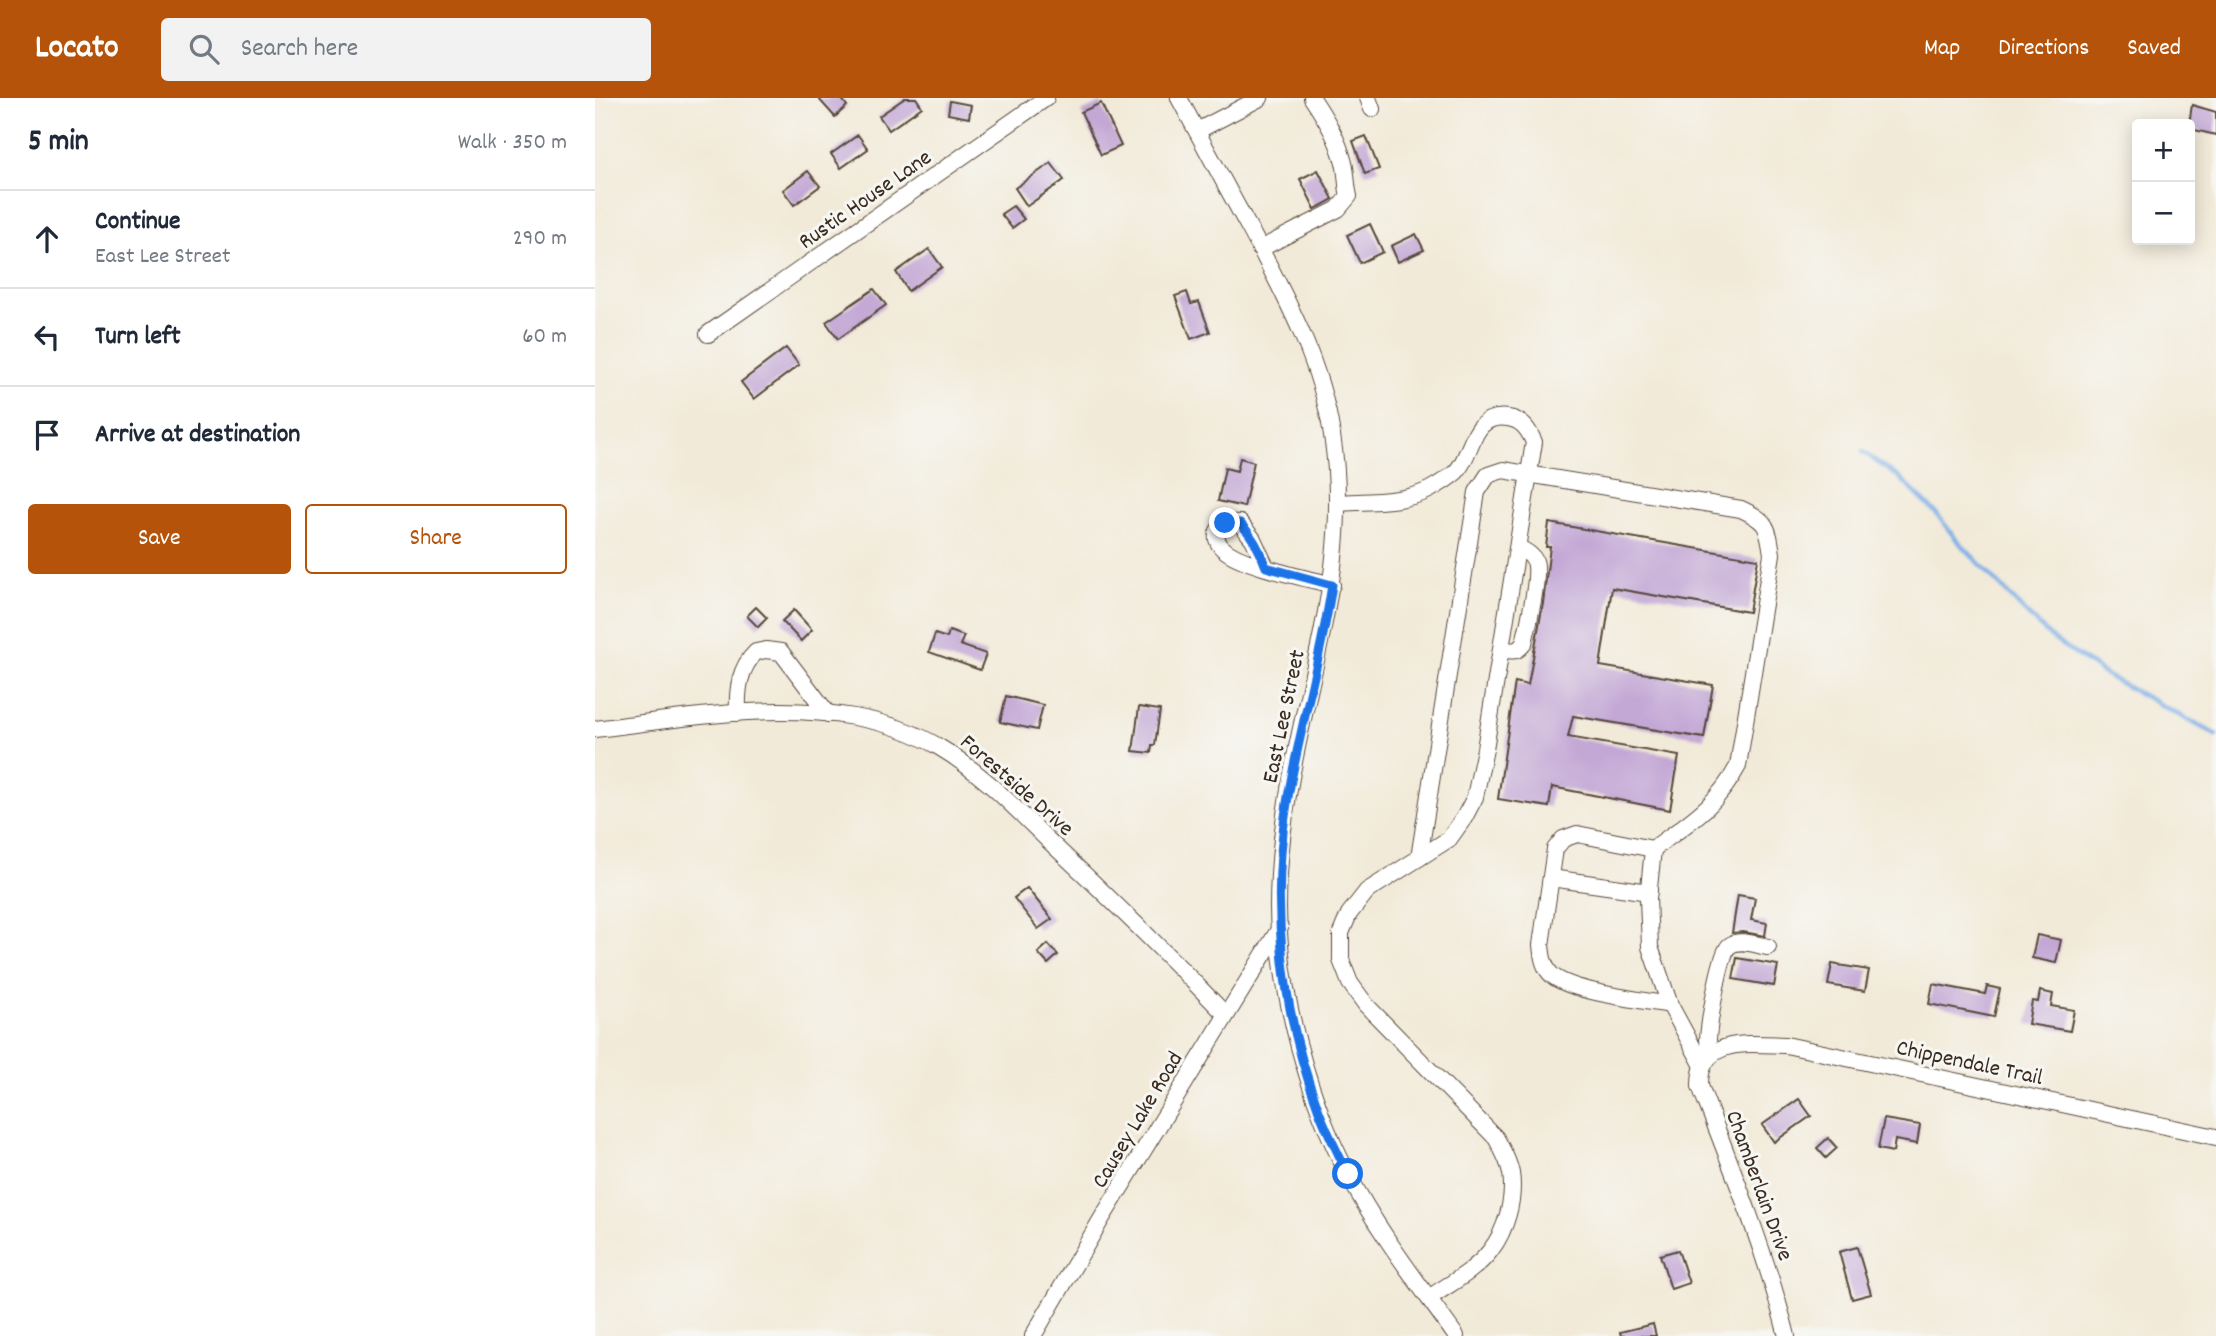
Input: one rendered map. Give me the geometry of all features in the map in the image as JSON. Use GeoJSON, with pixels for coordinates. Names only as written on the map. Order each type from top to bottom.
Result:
{"type":"FeatureCollection","features":[{"type":"Feature","properties":{"kind":"street","name":"Rustic House Lane"},"geometry":{"type":"LineString","coordinates":[[708,334],[1046,98]]}},
{"type":"Feature","properties":{"kind":"street","name":"East Lee Street"},"geometry":{"type":"LineString","coordinates":[[1179,98],[1297,320],[1321,384],[1332,434],[1338,503],[1336,554],[1332,585],[1286,805],[1280,882],[1283,972],[1304,1063],[1319,1112],[1348,1174],[1364,1204],[1456,1336]]}},
{"type":"Feature","properties":{"kind":"street"},"geometry":{"type":"LineString","coordinates":[[1197,131],[1260,98]]}},
{"type":"Feature","properties":{"kind":"street"},"geometry":{"type":"LineString","coordinates":[[1260,249],[1338,209],[1349,196],[1345,164],[1338,143],[1312,98]]}},
{"type":"Feature","properties":{"kind":"street"},"geometry":{"type":"LineString","coordinates":[[1338,503],[1404,497],[1425,492],[1457,470],[1477,429],[1497,417],[1511,418],[1523,424],[1534,442],[1475,797],[1449,839],[1367,891],[1349,914],[1341,933],[1341,960],[1350,983],[1366,1005],[1496,1138],[1506,1157],[1511,1175],[1508,1217],[1490,1252],[1429,1298]]}},
{"type":"Feature","properties":{"kind":"street"},"geometry":{"type":"LineString","coordinates":[[1419,858],[1477,492],[1488,475],[1503,470],[1530,474],[1741,509],[1759,517],[1769,529],[1772,554],[1738,766],[1728,786],[1712,805],[1653,849],[1577,834],[1563,839],[1555,849],[1541,945],[1543,960],[1550,973],[1564,984],[1669,1005]]}},
{"type":"Feature","properties":{"kind":"street"},"geometry":{"type":"LineString","coordinates":[[1501,649],[1515,652],[1524,643],[1535,586],[1536,563],[1532,556],[1518,547]]}},
{"type":"Feature","properties":{"kind":"street"},"geometry":{"type":"LineString","coordinates":[[1266,567],[1332,585]]}},
{"type":"Feature","properties":{"kind":"street"},"geometry":{"type":"LineString","coordinates":[[737,713],[738,688],[746,664],[756,652],[766,650],[781,652],[828,714]]}},
{"type":"Feature","properties":{"kind":"street","name":"Forestside Drive"},"geometry":{"type":"LineString","coordinates":[[595,729],[783,710],[854,717],[912,734],[940,747],[981,776],[1141,928],[1226,1015]]}},
{"type":"Feature","properties":{"kind":"street"},"geometry":{"type":"LineString","coordinates":[[1653,849],[1649,892],[1650,947],[1669,1005],[1709,1058]]}},
{"type":"Feature","properties":{"kind":"street"},"geometry":{"type":"LineString","coordinates":[[1551,878],[1649,892]]}},
{"type":"Feature","properties":{"kind":"street","name":"Causey Lake Road"},"geometry":{"type":"LineString","coordinates":[[1033,1336],[1280,928]]}},
{"type":"Feature","properties":{"kind":"street","name":"Chamberlain Drive"},"geometry":{"type":"LineString","coordinates":[[1767,947],[1739,942],[1730,945],[1725,951],[1710,1024],[1709,1058],[1700,1076],[1700,1086],[1747,1207],[1776,1293],[1787,1336]]}},
{"type":"Feature","properties":{"kind":"street","name":"Chippendale Trail"},"geometry":{"type":"LineString","coordinates":[[1709,1058],[1729,1046],[1748,1043],[1786,1045],[2216,1137]]}},
{"type":"Feature","properties":{"kind":"building"},"geometry":{"type":"Polygon","coordinates":[[[818,98],[841,98],[847,106],[835,117],[818,98]]]}},
{"type":"Feature","properties":{"kind":"building"},"geometry":{"type":"Polygon","coordinates":[[[905,98],[916,98],[922,107],[889,130],[879,116],[905,98]]]}},
{"type":"Feature","properties":{"kind":"building"},"geometry":{"type":"Polygon","coordinates":[[[950,101],[971,105],[969,118],[948,114],[950,101]]]}},
{"type":"Feature","properties":{"kind":"building"},"geometry":{"type":"Polygon","coordinates":[[[1101,103],[1121,146],[1101,155],[1081,112],[1101,103]]]}},
{"type":"Feature","properties":{"kind":"building"},"geometry":{"type":"Polygon","coordinates":[[[2192,105],[2216,112],[2216,135],[2195,130],[2195,119],[2190,119],[2192,105]]]}},
{"type":"Feature","properties":{"kind":"building"},"geometry":{"type":"Polygon","coordinates":[[[858,135],[868,149],[841,168],[831,154],[858,135]]]}},
{"type":"Feature","properties":{"kind":"building"},"geometry":{"type":"Polygon","coordinates":[[[1366,136],[1379,169],[1365,174],[1353,141],[1366,136]]]}},
{"type":"Feature","properties":{"kind":"building"},"geometry":{"type":"Polygon","coordinates":[[[1051,163],[1064,180],[1027,206],[1015,188],[1051,163]]]}},
{"type":"Feature","properties":{"kind":"building"},"geometry":{"type":"Polygon","coordinates":[[[1318,170],[1333,199],[1315,209],[1300,179],[1318,170]]]}},
{"type":"Feature","properties":{"kind":"building"},"geometry":{"type":"Polygon","coordinates":[[[808,171],[820,186],[794,205],[783,190],[808,171]]]}},
{"type":"Feature","properties":{"kind":"building"},"geometry":{"type":"Polygon","coordinates":[[[1013,206],[1024,219],[1012,228],[1001,214],[1013,206]]]}},
{"type":"Feature","properties":{"kind":"building"},"geometry":{"type":"Polygon","coordinates":[[[1370,224],[1383,252],[1360,263],[1347,235],[1370,224]]]}},
{"type":"Feature","properties":{"kind":"building"},"geometry":{"type":"Polygon","coordinates":[[[1416,234],[1424,250],[1398,262],[1391,246],[1416,234]]]}},
{"type":"Feature","properties":{"kind":"building"},"geometry":{"type":"Polygon","coordinates":[[[929,249],[942,267],[908,291],[896,272],[929,249]]]}},
{"type":"Feature","properties":{"kind":"building"},"geometry":{"type":"Polygon","coordinates":[[[874,289],[886,305],[838,339],[826,322],[874,289]]]}},
{"type":"Feature","properties":{"kind":"building"},"geometry":{"type":"Polygon","coordinates":[[[1187,292],[1191,304],[1199,302],[1210,332],[1191,339],[1175,296],[1187,292]]]}},
{"type":"Feature","properties":{"kind":"building"},"geometry":{"type":"Polygon","coordinates":[[[786,348],[799,365],[754,399],[741,382],[786,348]]]}},
{"type":"Feature","properties":{"kind":"building"},"geometry":{"type":"Polygon","coordinates":[[[1240,458],[1254,462],[1244,507],[1218,501],[1225,468],[1237,471],[1240,458]]]}},
{"type":"Feature","properties":{"kind":"building"},"geometry":{"type":"Polygon","coordinates":[[[1549,523],[1758,559],[1749,612],[1612,588],[1600,666],[1713,685],[1704,738],[1573,716],[1568,737],[1679,756],[1670,810],[1552,787],[1549,807],[1498,799],[1515,682],[1528,685],[1543,603],[1550,547],[1546,547],[1549,523]]]}},
{"type":"Feature","properties":{"kind":"building"},"geometry":{"type":"Polygon","coordinates":[[[756,607],[767,618],[758,627],[747,616],[756,607]]]}},
{"type":"Feature","properties":{"kind":"building"},"geometry":{"type":"Polygon","coordinates":[[[794,610],[812,630],[801,641],[782,621],[794,610]]]}},
{"type":"Feature","properties":{"kind":"building"},"geometry":{"type":"Polygon","coordinates":[[[949,631],[964,636],[960,645],[986,654],[980,670],[929,652],[935,634],[947,638],[949,631]]]}},
{"type":"Feature","properties":{"kind":"building"},"geometry":{"type":"Polygon","coordinates":[[[1006,696],[1043,705],[1037,730],[1000,722],[1006,696]]]}},
{"type":"Feature","properties":{"kind":"building"},"geometry":{"type":"Polygon","coordinates":[[[1139,707],[1160,710],[1155,745],[1152,745],[1151,753],[1133,751],[1139,707]]]}},
{"type":"Feature","properties":{"kind":"building"},"geometry":{"type":"Polygon","coordinates":[[[1027,888],[1052,919],[1038,929],[1014,898],[1027,888]]]}},
{"type":"Feature","properties":{"kind":"building"},"geometry":{"type":"Polygon","coordinates":[[[1738,895],[1755,898],[1751,920],[1767,923],[1765,936],[1732,933],[1738,895]]]}},
{"type":"Feature","properties":{"kind":"building"},"geometry":{"type":"Polygon","coordinates":[[[2037,935],[2061,940],[2056,963],[2032,958],[2037,935]]]}},
{"type":"Feature","properties":{"kind":"building"},"geometry":{"type":"Polygon","coordinates":[[[1048,944],[1058,955],[1048,964],[1038,953],[1048,944]]]}},
{"type":"Feature","properties":{"kind":"building"},"geometry":{"type":"Polygon","coordinates":[[[1737,958],[1778,965],[1774,986],[1733,979],[1737,958]]]}},
{"type":"Feature","properties":{"kind":"building"},"geometry":{"type":"Polygon","coordinates":[[[1832,964],[1869,970],[1865,991],[1828,985],[1832,964]]]}},
{"type":"Feature","properties":{"kind":"building"},"geometry":{"type":"Polygon","coordinates":[[[1933,984],[1985,994],[1987,986],[2000,989],[1994,1017],[1929,1004],[1933,984]]]}},
{"type":"Feature","properties":{"kind":"building"},"geometry":{"type":"Polygon","coordinates":[[[2040,991],[2053,994],[2051,1006],[2074,1010],[2070,1031],[2028,1024],[2032,1001],[2038,1002],[2040,991]]]}},
{"type":"Feature","properties":{"kind":"building"},"geometry":{"type":"Polygon","coordinates":[[[1799,1099],[1811,1116],[1774,1142],[1762,1125],[1799,1099]]]}},
{"type":"Feature","properties":{"kind":"building"},"geometry":{"type":"Polygon","coordinates":[[[1884,1119],[1920,1125],[1917,1144],[1895,1140],[1893,1152],[1878,1149],[1884,1119]]]}},
{"type":"Feature","properties":{"kind":"building"},"geometry":{"type":"Polygon","coordinates":[[[1828,1138],[1837,1148],[1826,1158],[1817,1148],[1828,1138]]]}},
{"type":"Feature","properties":{"kind":"building"},"geometry":{"type":"Polygon","coordinates":[[[1857,1247],[1871,1294],[1852,1299],[1839,1252],[1857,1247]]]}},
{"type":"Feature","properties":{"kind":"building"},"geometry":{"type":"Polygon","coordinates":[[[1678,1250],[1689,1283],[1671,1289],[1660,1255],[1678,1250]]]}},
{"type":"Feature","properties":{"kind":"building"},"geometry":{"type":"Polygon","coordinates":[[[1653,1324],[1656,1336],[1621,1336],[1620,1332],[1653,1324]]]}},
{"type":"Feature","properties":{"kind":"waterway"},"geometry":{"type":"LineString","coordinates":[[1863,452],[1900,478],[1936,513],[1955,538],[2053,639],[2109,677],[2216,735]]}},
{"type":"Feature","properties":{"kind":"route"},"geometry":{"type":"LineString","coordinates":[[1225,523],[1240,523],[1247,530],[1266,567],[1332,585],[1286,805],[1278,909],[1283,972],[1304,1063],[1319,1112],[1348,1174]]}}]}
